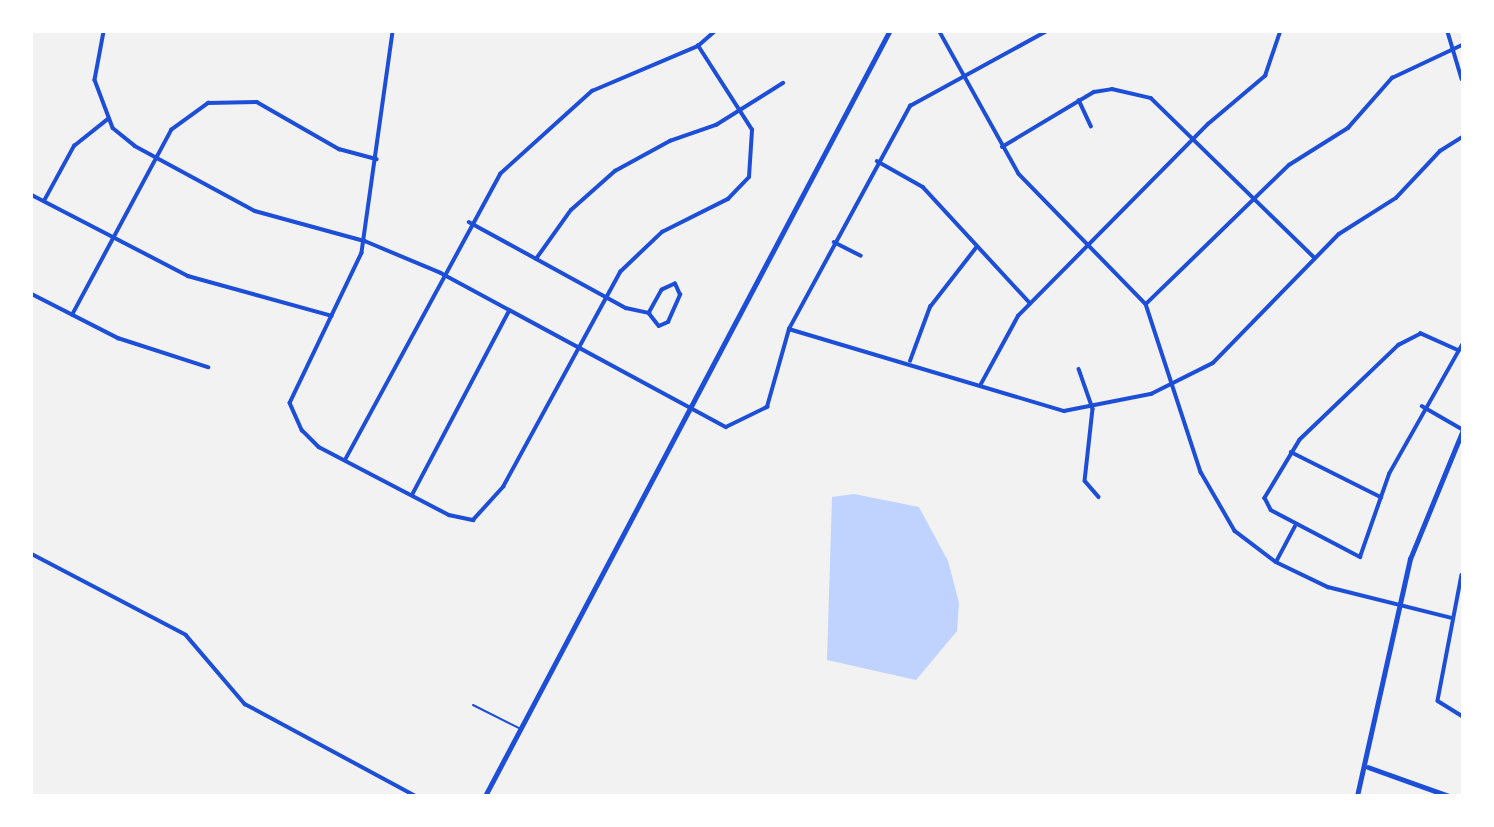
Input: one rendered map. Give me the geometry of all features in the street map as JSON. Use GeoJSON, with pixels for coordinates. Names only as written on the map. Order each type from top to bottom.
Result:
{"type":"FeatureCollection","features":[{"type":"Feature","properties":{"kind":"main road"},"geometry":{"type":"LineString","coordinates":[[485,796],[686,407],[889,32]]}},
{"type":"Feature","properties":{"kind":"main road"},"geometry":{"type":"LineString","coordinates":[[1357,796],[1368,767],[1399,607],[1425,512],[1462,430]]}},
{"type":"Feature","properties":{"kind":"main road"},"geometry":{"type":"LineString","coordinates":[[1368,767],[1449,796]]}},
{"type":"Feature","properties":{"kind":"street"},"geometry":{"type":"LineString","coordinates":[[104,32],[95,80],[108,119],[154,158],[255,211],[365,241],[441,273],[508,313],[726,427],[767,407],[789,329],[877,161],[910,106],[1045,32]]}},
{"type":"Feature","properties":{"kind":"street"},"geometry":{"type":"LineString","coordinates":[[345,460],[441,273],[500,174],[567,109],[611,80],[698,46],[714,32]]}},
{"type":"Feature","properties":{"kind":"street"},"geometry":{"type":"LineString","coordinates":[[940,32],[1019,174],[1146,304],[1216,504],[1235,531],[1276,562],[1328,587],[1399,607],[1452,618]]}},
{"type":"Feature","properties":{"kind":"street"},"geometry":{"type":"LineString","coordinates":[[980,384],[998,343],[1030,303],[1194,139],[1265,76],[1280,32]]}},
{"type":"Feature","properties":{"kind":"street"},"geometry":{"type":"LineString","coordinates":[[1448,32],[1462,79]]}},
{"type":"Feature","properties":{"kind":"street"},"geometry":{"type":"LineString","coordinates":[[393,33],[365,241],[290,403],[302,430],[345,460],[412,495],[473,520],[503,487],[575,346],[604,296],[643,246],[739,190],[756,147],[742,110],[698,46]]}},
{"type":"Feature","properties":{"kind":"street"},"geometry":{"type":"LineString","coordinates":[[1146,304],[1305,151],[1348,128],[1392,78],[1462,45]]}},
{"type":"Feature","properties":{"kind":"street"},"geometry":{"type":"LineString","coordinates":[[536,259],[571,210],[615,171],[742,110],[783,83]]}},
{"type":"Feature","properties":{"kind":"street"},"geometry":{"type":"LineString","coordinates":[[1002,146],[1079,100],[1112,89],[1151,98],[1315,258]]}},
{"type":"Feature","properties":{"kind":"street"},"geometry":{"type":"LineString","coordinates":[[72,315],[154,158],[171,130],[192,112],[241,99],[352,155],[377,159]]}},
{"type":"Feature","properties":{"kind":"street"},"geometry":{"type":"LineString","coordinates":[[1079,100],[1091,126]]}},
{"type":"Feature","properties":{"kind":"street"},"geometry":{"type":"LineString","coordinates":[[44,202],[74,146],[108,119]]}},
{"type":"Feature","properties":{"kind":"street"},"geometry":{"type":"LineString","coordinates":[[789,329],[910,360],[1065,411],[1093,409],[1174,383],[1213,363],[1339,234],[1395,198],[1440,150],[1462,136]]}},
{"type":"Feature","properties":{"kind":"street"},"geometry":{"type":"LineString","coordinates":[[877,161],[923,187],[976,248],[1030,303]]}},
{"type":"Feature","properties":{"kind":"street"},"geometry":{"type":"LineString","coordinates":[[32,195],[188,276],[332,316]]}},
{"type":"Feature","properties":{"kind":"street"},"geometry":{"type":"LineString","coordinates":[[469,222],[604,296],[649,313],[659,326],[668,322],[680,295],[675,284],[662,289],[649,313]]}},
{"type":"Feature","properties":{"kind":"street"},"geometry":{"type":"LineString","coordinates":[[834,242],[861,256]]}},
{"type":"Feature","properties":{"kind":"street"},"geometry":{"type":"LineString","coordinates":[[910,360],[930,307],[976,248]]}},
{"type":"Feature","properties":{"kind":"street"},"geometry":{"type":"LineString","coordinates":[[32,294],[72,315],[208,367]]}},
{"type":"Feature","properties":{"kind":"street"},"geometry":{"type":"LineString","coordinates":[[412,495],[508,313]]}},
{"type":"Feature","properties":{"kind":"street"},"geometry":{"type":"LineString","coordinates":[[1459,351],[1421,334],[1399,345],[1343,393],[1291,452],[1265,498],[1295,526],[1360,558],[1381,497],[1422,406],[1459,351],[1462,345]]}},
{"type":"Feature","properties":{"kind":"street"},"geometry":{"type":"LineString","coordinates":[[1079,369],[1093,409],[1085,481],[1099,497]]}},
{"type":"Feature","properties":{"kind":"street"},"geometry":{"type":"LineString","coordinates":[[1422,406],[1462,430]]}},
{"type":"Feature","properties":{"kind":"street"},"geometry":{"type":"LineString","coordinates":[[1291,452],[1381,497]]}},
{"type":"Feature","properties":{"kind":"street"},"geometry":{"type":"LineString","coordinates":[[1276,562],[1295,526]]}},
{"type":"Feature","properties":{"kind":"street"},"geometry":{"type":"LineString","coordinates":[[32,554],[186,635],[245,704],[416,796]]}},
{"type":"Feature","properties":{"kind":"street"},"geometry":{"type":"LineString","coordinates":[[1462,575],[1438,701],[1462,716]]}},
{"type":"Feature","properties":{"kind":"lane"},"geometry":{"type":"LineString","coordinates":[[473,705],[520,728]]}},
{"type":"Feature","properties":{"kind":"water"},"geometry":{"type":"Polygon","coordinates":[[[854,494],[919,507],[948,561],[959,603],[957,631],[916,680],[827,660],[832,497],[854,494]]]}}]}
